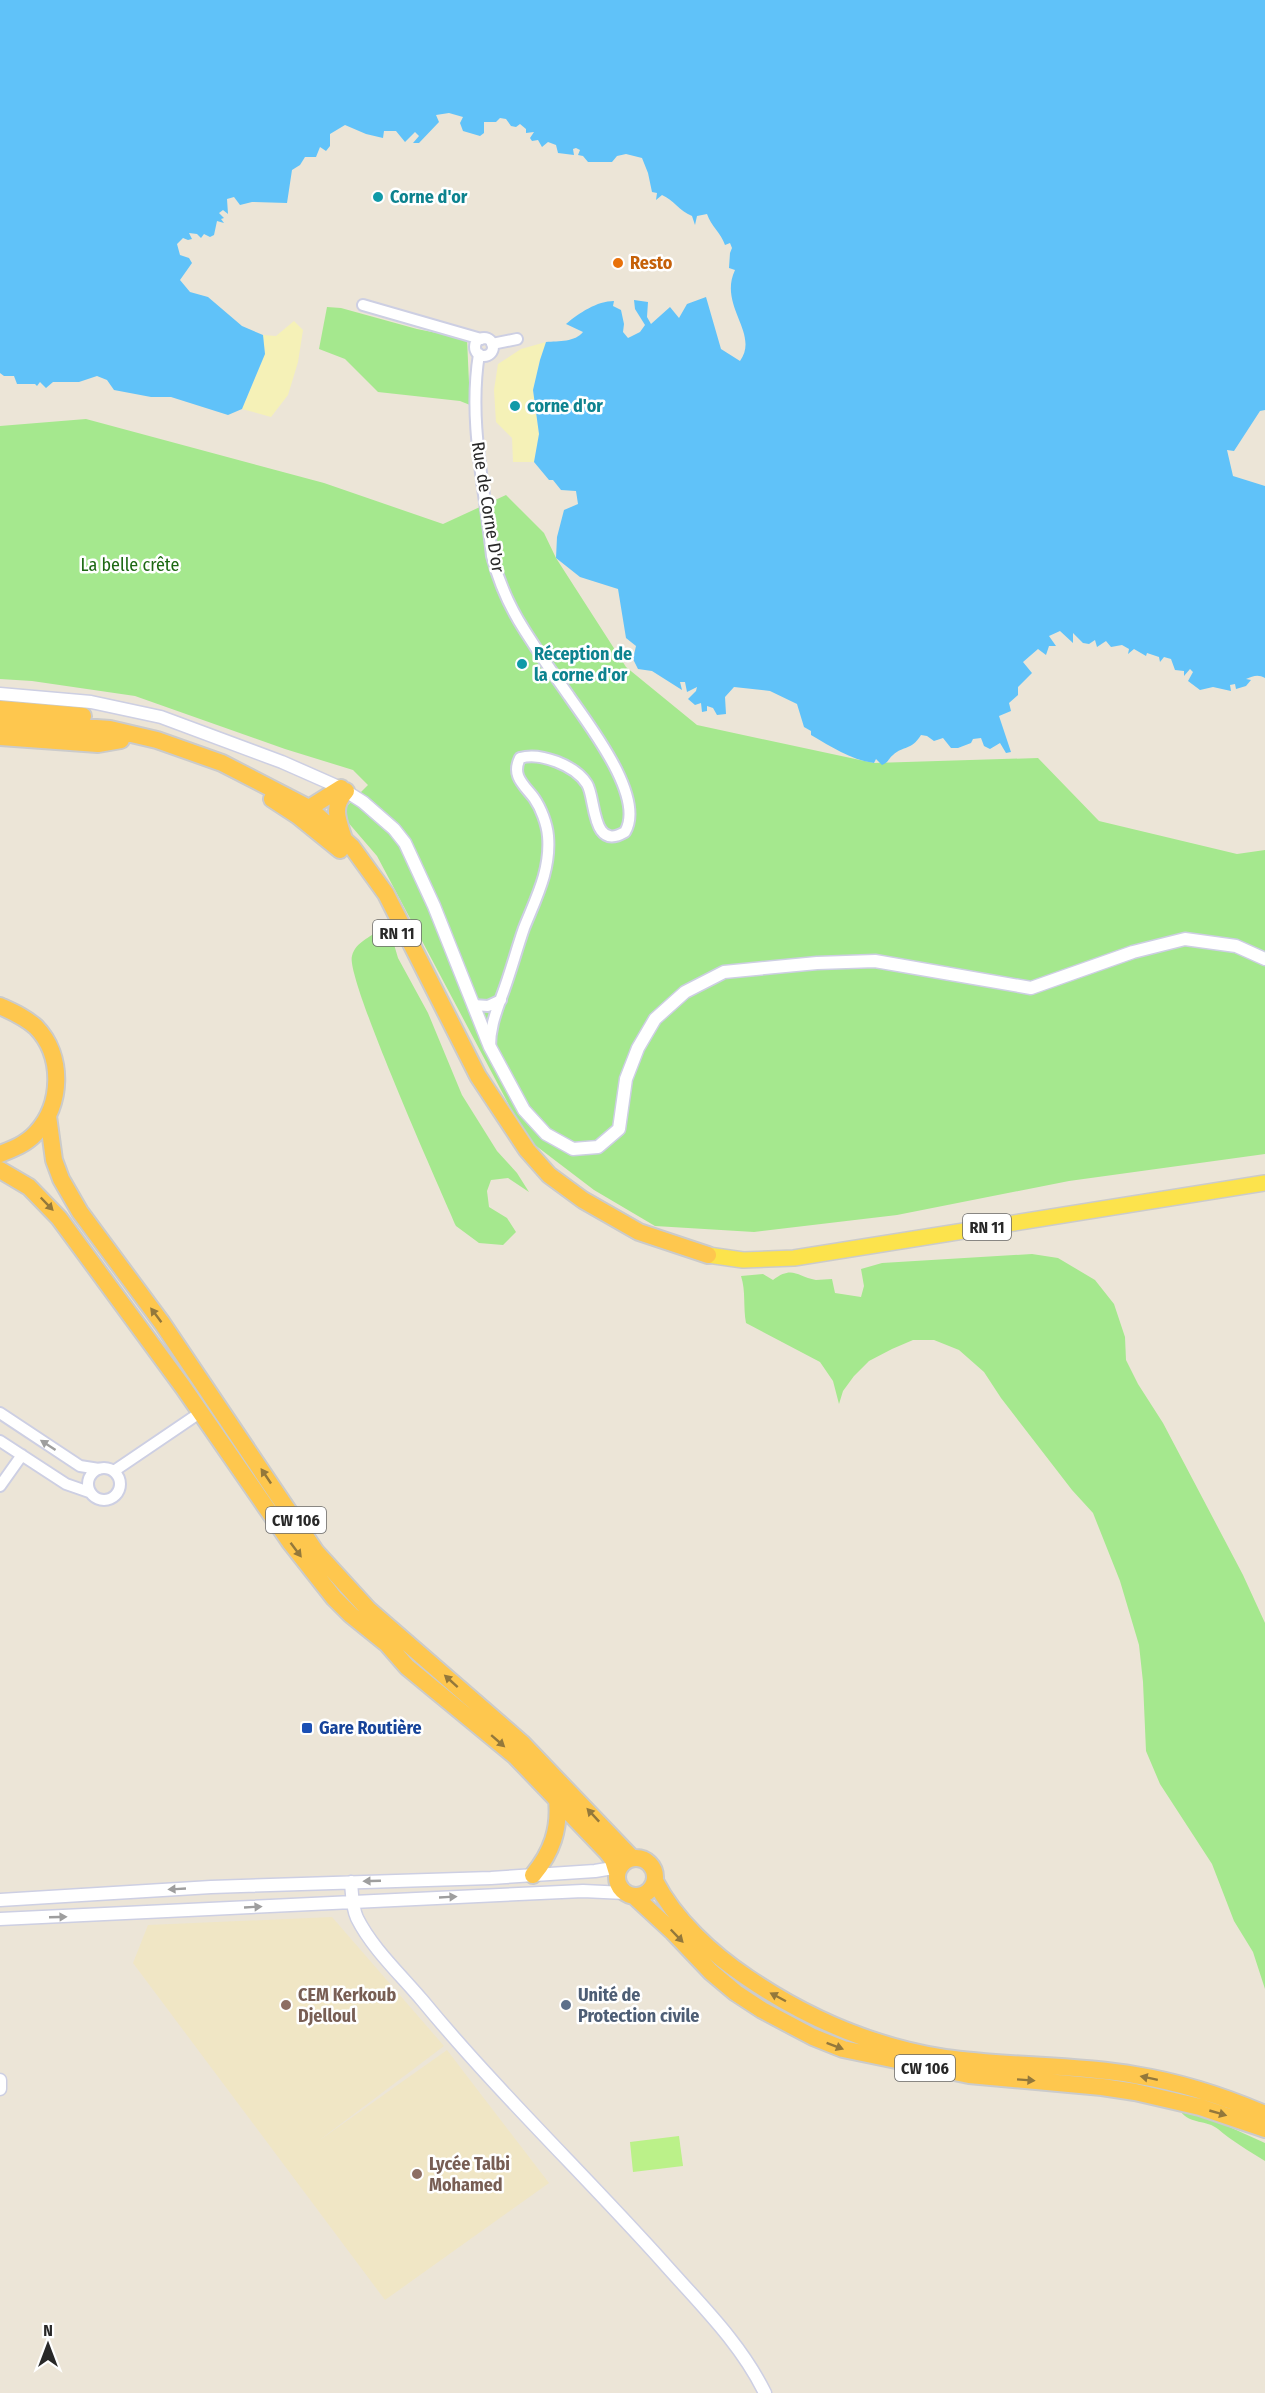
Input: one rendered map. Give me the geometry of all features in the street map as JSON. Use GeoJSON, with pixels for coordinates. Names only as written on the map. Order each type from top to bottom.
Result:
{"type":"FeatureCollection","features":[{"type":"Feature","properties":{"kind":"highway"},"geometry":{"type":"LineString","coordinates":[[0,709],[89,717],[104,721],[126,737]]}},
{"type":"Feature","properties":{"kind":"highway","name":"RN 11"},"geometry":{"type":"LineString","coordinates":[[0,721],[85,727],[126,737],[246,785],[298,816],[332,843],[362,874],[389,918],[487,1100],[522,1152],[547,1179],[600,1217],[629,1232],[669,1248],[708,1256]]}},
{"type":"Feature","properties":{"kind":"highway","name":"RN 11"},"geometry":{"type":"LineString","coordinates":[[0,728],[157,740],[222,763],[309,808],[363,860],[386,894],[478,1076],[527,1150],[549,1175],[583,1200],[639,1232],[708,1256]]}},
{"type":"Feature","properties":{"kind":"highway"},"geometry":{"type":"LineString","coordinates":[[0,737],[98,744],[126,737]]}},
{"type":"Feature","properties":{"kind":"highway"},"geometry":{"type":"LineString","coordinates":[[270,798],[294,807],[309,808],[343,789]]}},
{"type":"Feature","properties":{"kind":"highway"},"geometry":{"type":"LineString","coordinates":[[343,789],[336,809],[344,840]]}},
{"type":"Feature","properties":{"kind":"highway"},"geometry":{"type":"LineString","coordinates":[[0,1006],[18,1014],[37,1028],[50,1048],[56,1070],[56,1094],[48,1116],[35,1134],[17,1148],[0,1154]]}},
{"type":"Feature","properties":{"kind":"highway","name":"CW 106"},"geometry":{"type":"LineString","coordinates":[[48,1116],[54,1160],[61,1179],[80,1212],[162,1323],[316,1552],[368,1609],[522,1743],[621,1867]]}},
{"type":"Feature","properties":{"kind":"highway","name":"CW 106"},"geometry":{"type":"LineString","coordinates":[[0,1170],[29,1187],[59,1218],[201,1412],[290,1542],[334,1598],[387,1644],[407,1667],[507,1749],[621,1867]]}},
{"type":"Feature","properties":{"kind":"highway"},"geometry":{"type":"LineString","coordinates":[[532,1875],[542,1865],[554,1840],[558,1827],[557,1799]]}},
{"type":"Feature","properties":{"kind":"highway"},"geometry":{"type":"LineString","coordinates":[[641,1859],[653,1869],[655,1881],[647,1892],[630,1894],[617,1882],[621,1867],[641,1859]]}},
{"type":"Feature","properties":{"kind":"highway","name":"CW 106"},"geometry":{"type":"LineString","coordinates":[[655,1881],[673,1909],[701,1940],[742,1974],[764,1989],[802,2009],[867,2039],[943,2057],[994,2064],[1134,2074],[1188,2086],[1265,2114]]}},
{"type":"Feature","properties":{"kind":"highway","name":"CW 106"},"geometry":{"type":"LineString","coordinates":[[630,1894],[664,1923],[711,1972],[736,1993],[762,2010],[813,2037],[843,2049],[969,2075],[1102,2086],[1135,2092],[1200,2108],[1265,2129]]}},
{"type":"Feature","properties":{"kind":"main road","name":"RN 11"},"geometry":{"type":"LineString","coordinates":[[708,1256],[743,1260],[794,1258],[1265,1184]]}},
{"type":"Feature","properties":{"kind":"street"},"geometry":{"type":"LineString","coordinates":[[363,305],[481,339],[488,339],[492,344]]}},
{"type":"Feature","properties":{"kind":"street"},"geometry":{"type":"LineString","coordinates":[[481,339],[475,346],[479,354],[489,354],[492,344]]}},
{"type":"Feature","properties":{"kind":"street"},"geometry":{"type":"LineString","coordinates":[[492,344],[517,339]]}},
{"type":"Feature","properties":{"kind":"street","name":"Rue de Corne D'or"},"geometry":{"type":"LineString","coordinates":[[479,354],[475,384],[475,426],[496,572],[511,608],[525,632],[608,753],[624,786],[629,816],[625,832],[614,835],[604,832],[597,825],[591,794],[581,777],[570,769],[541,758],[530,755],[520,758],[516,771],[518,778],[535,799],[542,813],[548,834],[548,859],[542,884],[501,999]]}},
{"type":"Feature","properties":{"kind":"street"},"geometry":{"type":"LineString","coordinates":[[0,694],[91,702],[161,717],[282,762],[343,789],[380,816],[405,843],[434,906],[490,1047],[524,1110],[546,1134],[573,1149],[598,1147],[619,1130],[626,1079],[638,1047],[655,1019],[685,992],[724,972],[817,963],[875,961],[1031,988],[1133,952],[1185,939],[1236,946],[1265,959]]}},
{"type":"Feature","properties":{"kind":"street"},"geometry":{"type":"LineString","coordinates":[[473,1005],[488,1006],[501,999]]}},
{"type":"Feature","properties":{"kind":"street"},"geometry":{"type":"LineString","coordinates":[[490,1047],[491,1028],[501,999]]}},
{"type":"Feature","properties":{"kind":"street"},"geometry":{"type":"LineString","coordinates":[[114,1471],[201,1412]]}},
{"type":"Feature","properties":{"kind":"street"},"geometry":{"type":"LineString","coordinates":[[0,1413],[80,1466],[114,1471],[120,1480],[119,1491],[117,1495],[102,1501],[89,1492],[66,1484],[0,1441]]}},
{"type":"Feature","properties":{"kind":"street"},"geometry":{"type":"LineString","coordinates":[[0,1486],[22,1455]]}},
{"type":"Feature","properties":{"kind":"street"},"geometry":{"type":"LineString","coordinates":[[89,1492],[88,1480],[94,1471],[99,1469]]}},
{"type":"Feature","properties":{"kind":"street"},"geometry":{"type":"LineString","coordinates":[[0,1900],[211,1887],[532,1875],[621,1867]]}},
{"type":"Feature","properties":{"kind":"street"},"geometry":{"type":"LineString","coordinates":[[351,1882],[357,1917],[373,1942],[461,2048],[594,2185],[722,2328],[744,2356],[765,2393]]}},
{"type":"Feature","properties":{"kind":"street"},"geometry":{"type":"LineString","coordinates":[[0,1919],[583,1891],[630,1894]]}},
{"type":"Feature","properties":{"kind":"street"},"geometry":{"type":"LineString","coordinates":[[0,2080],[0,2088]]}},
{"type":"Feature","properties":{"kind":"shaded area"},"geometry":{"type":"Polygon","coordinates":[[[332,1917],[444,2046],[317,2142],[447,2050],[549,2183],[385,2300],[133,1963],[148,1925],[332,1917]]]}},
{"type":"Feature","properties":{"kind":"green space"},"geometry":{"type":"Polygon","coordinates":[[[327,307],[341,308],[417,329],[467,339],[470,405],[460,401],[378,392],[345,359],[319,349],[327,307]]]}},
{"type":"Feature","properties":{"kind":"green space","name":"La belle crête"},"geometry":{"type":"Polygon","coordinates":[[[86,419],[324,483],[443,524],[506,495],[544,533],[556,558],[626,667],[697,725],[874,763],[1038,758],[1099,821],[1237,854],[1265,850],[1265,1154],[1069,1181],[897,1215],[754,1232],[655,1226],[594,1190],[527,1139],[377,856],[340,813],[368,785],[353,770],[285,749],[135,696],[32,681],[0,679],[0,426],[86,419]]]}},
{"type":"Feature","properties":{"kind":"green space"},"geometry":{"type":"Polygon","coordinates":[[[380,928],[391,934],[398,958],[428,1013],[462,1095],[497,1151],[517,1173],[529,1192],[508,1178],[491,1180],[487,1191],[489,1207],[507,1218],[516,1232],[503,1245],[479,1243],[456,1226],[378,1041],[363,1002],[352,956],[360,943],[380,928]]]}},
{"type":"Feature","properties":{"kind":"green space"},"geometry":{"type":"Polygon","coordinates":[[[1032,1254],[1058,1258],[1095,1280],[1114,1304],[1125,1337],[1126,1360],[1138,1384],[1163,1423],[1243,1575],[1265,1623],[1265,1989],[1253,1952],[1234,1921],[1212,1864],[1160,1784],[1146,1751],[1139,1645],[1120,1581],[1093,1513],[1072,1490],[1001,1398],[984,1372],[959,1350],[934,1340],[913,1340],[869,1361],[843,1391],[839,1404],[833,1381],[820,1362],[746,1323],[741,1276],[763,1274],[773,1280],[785,1273],[795,1273],[816,1280],[832,1279],[835,1293],[861,1297],[864,1286],[861,1269],[882,1263],[1032,1254]]]}},
{"type":"Feature","properties":{"kind":"green space"},"geometry":{"type":"Polygon","coordinates":[[[1181,2112],[1214,2120],[1265,2143],[1265,2161],[1214,2126],[1189,2118],[1181,2112]]]}},
{"type":"Feature","properties":{"kind":"green space"},"geometry":{"type":"Polygon","coordinates":[[[679,2136],[683,2166],[633,2172],[630,2142],[679,2136]]]}},
{"type":"Feature","properties":{"kind":"sand"},"geometry":{"type":"Polygon","coordinates":[[[294,321],[303,330],[298,362],[288,395],[271,417],[242,409],[265,354],[263,335],[276,336],[294,321]]]}},
{"type":"Feature","properties":{"kind":"sand","name":"corne d'or"},"geometry":{"type":"Polygon","coordinates":[[[546,342],[533,390],[539,434],[534,462],[513,462],[512,438],[496,422],[494,390],[498,364],[521,349],[546,342]]]}},
{"type":"Feature","properties":{"kind":"water"},"geometry":{"type":"Polygon","coordinates":[[[0,0],[1265,0],[1265,410],[1260,411],[1234,451],[1227,450],[1233,476],[1265,486],[1265,678],[1251,677],[1246,679],[1251,680],[1246,686],[1236,689],[1235,684],[1230,685],[1231,691],[1213,687],[1200,690],[1188,681],[1193,672],[1190,669],[1184,676],[1184,671],[1175,670],[1171,659],[1164,657],[1160,662],[1159,657],[1147,653],[1146,656],[1134,649],[1128,654],[1129,649],[1122,645],[1111,647],[1106,641],[1097,647],[1095,640],[1089,644],[1083,643],[1073,633],[1073,643],[1060,631],[1049,636],[1056,646],[1049,646],[1046,655],[1038,649],[1023,662],[1032,673],[1018,687],[1018,695],[1009,703],[1011,711],[999,716],[1011,752],[1006,753],[1000,743],[990,749],[984,746],[981,738],[973,739],[971,743],[958,748],[951,748],[943,738],[934,741],[921,735],[911,746],[897,752],[882,765],[876,759],[874,763],[849,756],[811,735],[811,731],[804,727],[797,704],[770,691],[734,687],[725,697],[726,714],[717,715],[713,708],[707,706],[707,711],[702,712],[701,703],[695,705],[688,699],[697,687],[687,692],[685,682],[680,682],[682,690],[652,671],[638,669],[633,659],[636,646],[626,638],[618,589],[580,577],[556,558],[557,537],[564,510],[578,504],[576,491],[561,490],[534,462],[539,434],[533,390],[546,342],[576,338],[583,332],[566,324],[588,308],[614,301],[613,306],[621,310],[623,332],[628,338],[640,332],[645,325],[635,309],[634,300],[648,302],[647,317],[651,324],[670,307],[679,318],[687,304],[706,297],[721,349],[740,361],[745,351],[745,340],[731,295],[731,283],[735,270],[729,268],[732,248],[730,243],[725,245],[707,214],[697,216],[695,225],[692,216],[666,197],[662,195],[656,200],[657,193],[652,192],[642,158],[626,154],[617,156],[612,162],[588,162],[583,156],[578,155],[580,150],[576,148],[573,149],[574,155],[558,153],[556,145],[548,142],[542,147],[538,140],[532,141],[530,138],[534,132],[526,133],[526,129],[520,124],[516,127],[511,126],[506,119],[500,118],[496,122],[484,122],[484,133],[480,136],[463,131],[460,123],[463,117],[449,113],[436,115],[439,122],[419,143],[413,143],[419,136],[415,132],[405,142],[396,131],[384,131],[383,138],[345,125],[330,134],[330,146],[326,151],[320,147],[316,157],[305,157],[300,165],[292,170],[287,203],[252,202],[240,205],[234,197],[227,199],[228,214],[223,210],[219,213],[224,218],[221,219],[224,223],[217,221],[214,235],[210,237],[204,234],[201,238],[197,234],[189,233],[192,239],[183,238],[177,244],[180,255],[189,258],[192,263],[180,280],[190,292],[208,297],[242,326],[263,335],[265,354],[242,409],[228,415],[171,397],[151,397],[114,390],[107,380],[97,376],[79,382],[53,382],[46,388],[40,382],[37,386],[17,384],[14,376],[4,376],[0,373],[0,0]]]}},
{"type":"Feature","properties":{"kind":"place","name":"Corne d'or"},"geometry":{"type":"Point","coordinates":[378,197]}},
{"type":"Feature","properties":{"kind":"place","name":"Resto"},"geometry":{"type":"Point","coordinates":[618,263]}},
{"type":"Feature","properties":{"kind":"place","name":"corne d'or"},"geometry":{"type":"Point","coordinates":[515,406]}},
{"type":"Feature","properties":{"kind":"place","name":"Réception de la corne d'or"},"geometry":{"type":"Point","coordinates":[522,664]}},
{"type":"Feature","properties":{"kind":"place","name":"Gare Routière"},"geometry":{"type":"Point","coordinates":[307,1728]}},
{"type":"Feature","properties":{"kind":"place","name":"CEM Kerkoub Djelloul"},"geometry":{"type":"Point","coordinates":[286,2005]}},
{"type":"Feature","properties":{"kind":"place","name":"Unité de Protection civile"},"geometry":{"type":"Point","coordinates":[566,2005]}},
{"type":"Feature","properties":{"kind":"place","name":"Lycée Talbi Mohamed"},"geometry":{"type":"Point","coordinates":[417,2174]}}]}
